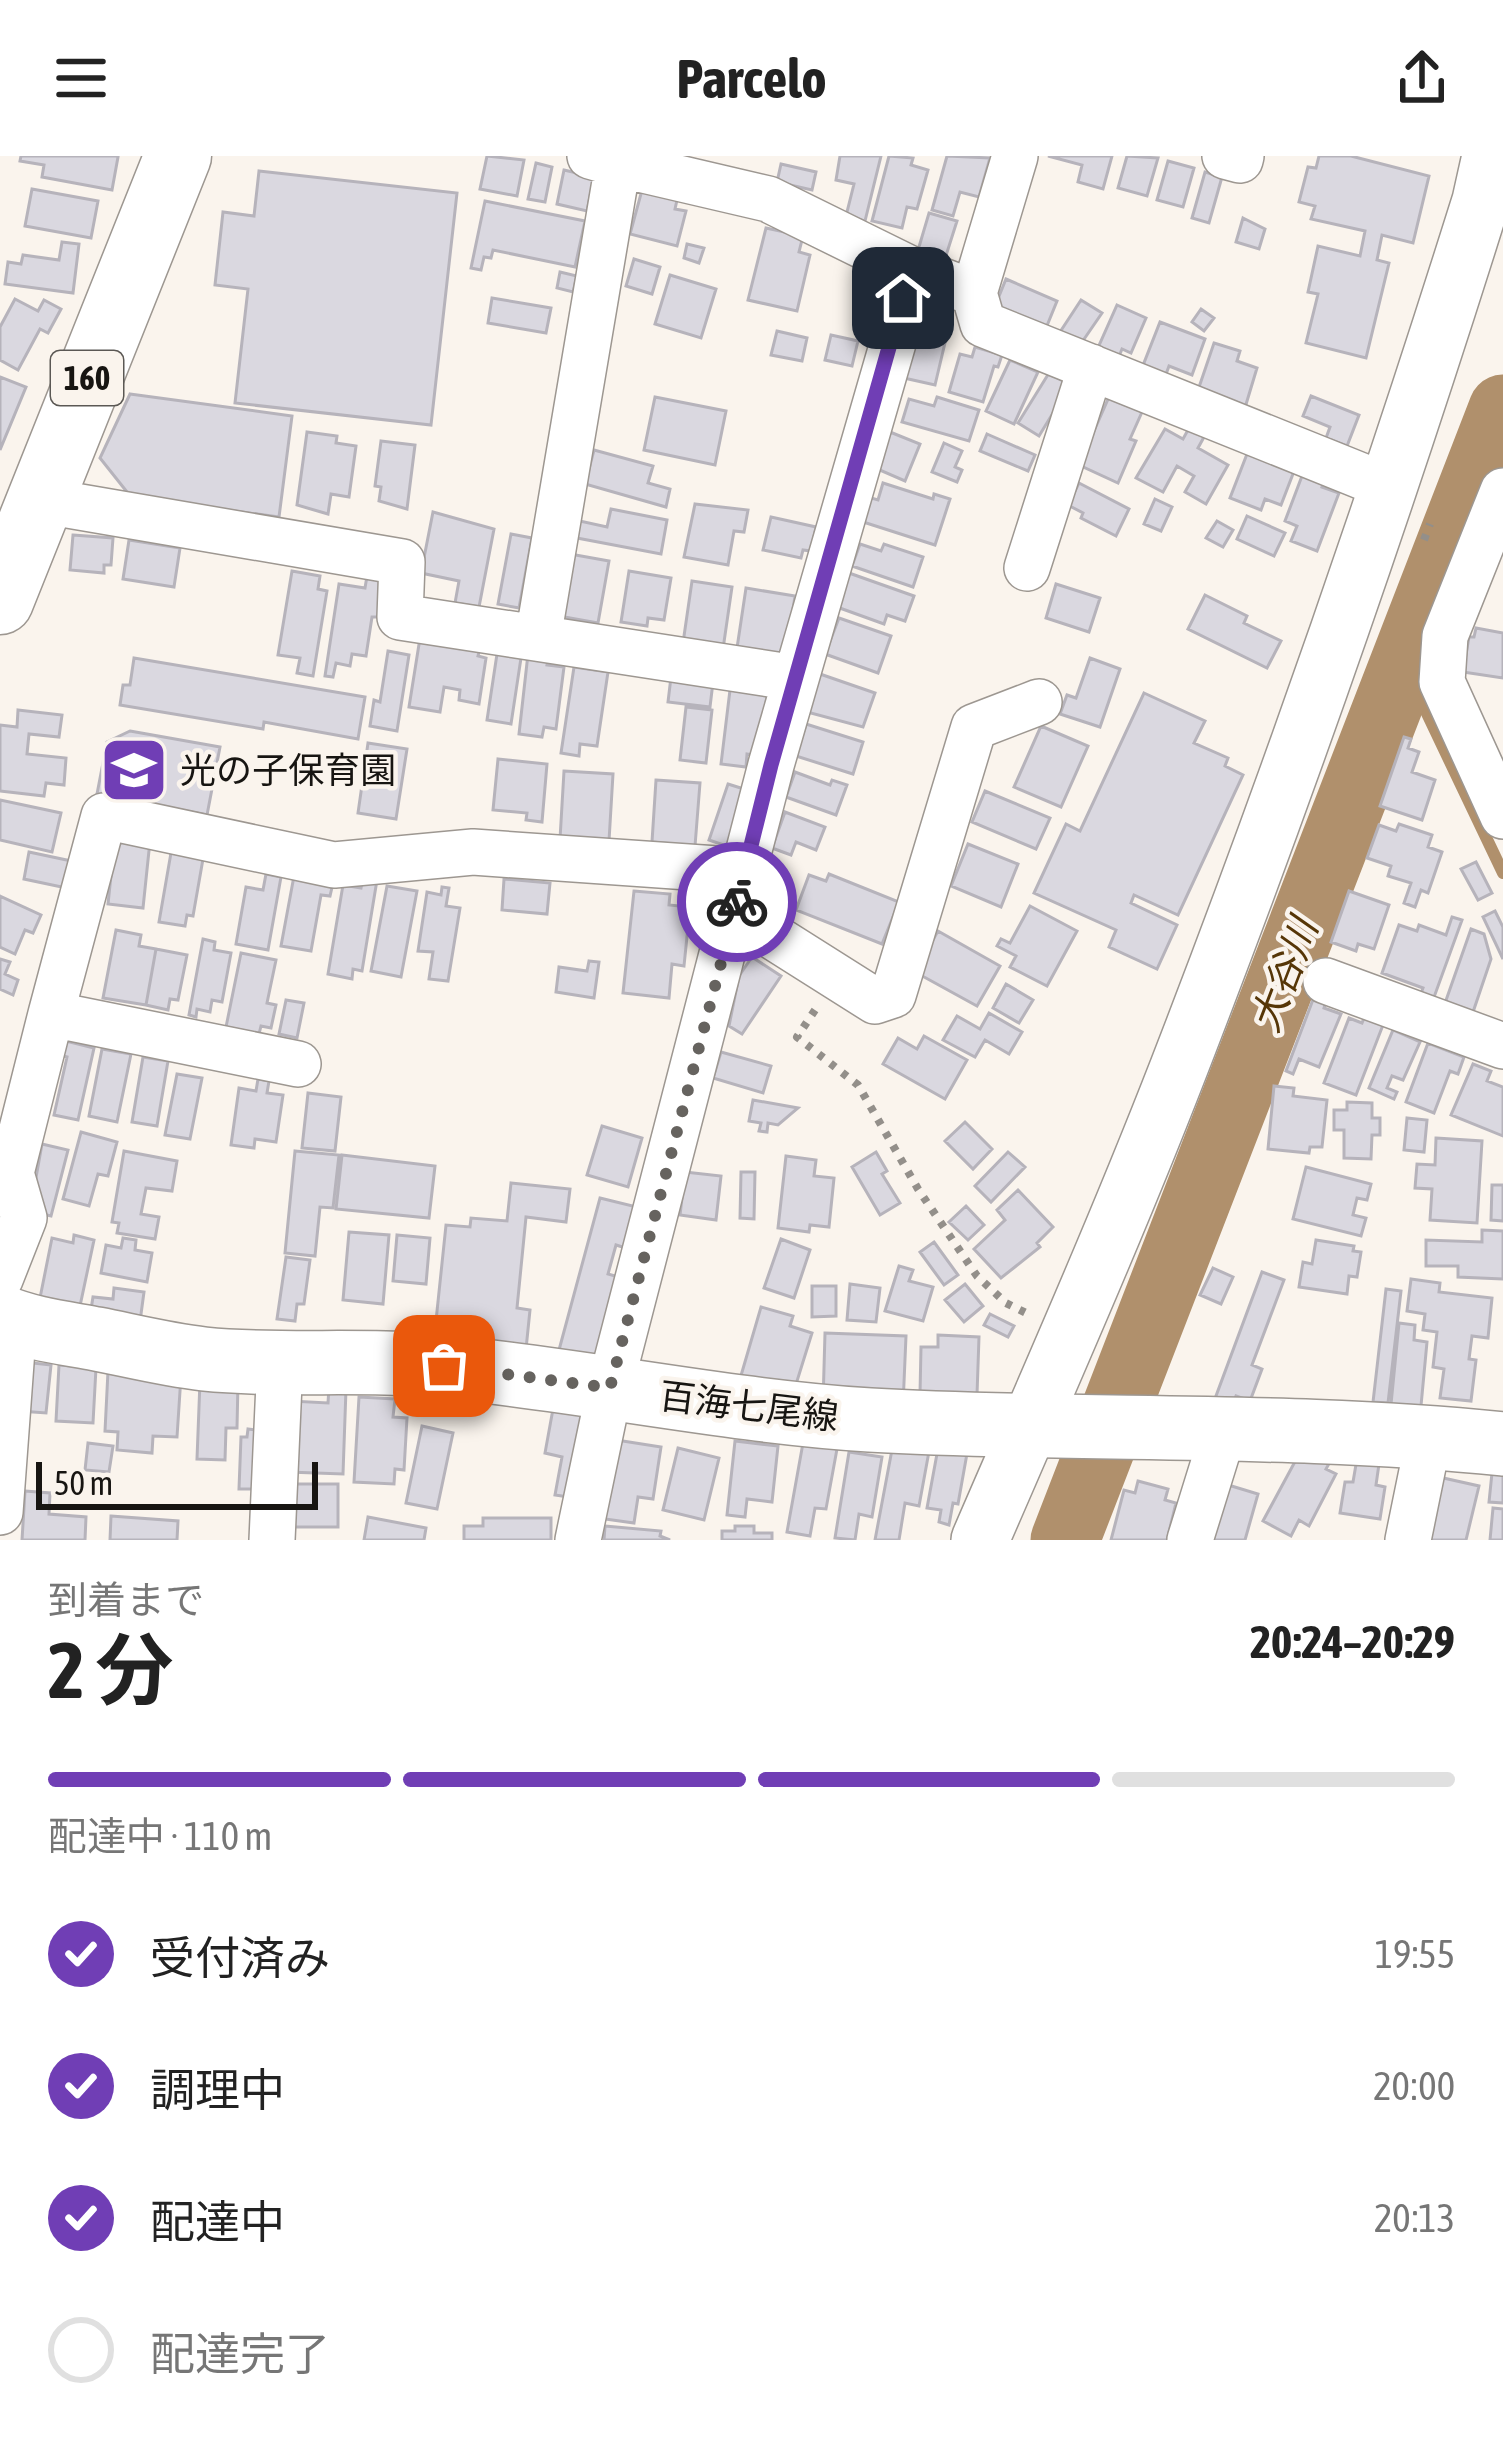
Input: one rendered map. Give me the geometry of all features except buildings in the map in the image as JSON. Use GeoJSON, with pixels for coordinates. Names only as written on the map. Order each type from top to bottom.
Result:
{"type":"FeatureCollection","features":[{"type":"Feature","properties":{"kind":"highway","name":"160"},"geometry":{"type":"LineString","coordinates":[[3,584],[178,156]]}},
{"type":"Feature","properties":{"kind":"main road","name":"百海七尾線"},"geometry":{"type":"LineString","coordinates":[[4,1306],[203,1358],[444,1366],[722,1408],[1050,1426],[1225,1427],[1429,1436],[1503,1444]]}},
{"type":"Feature","properties":{"kind":"street"},"geometry":{"type":"LineString","coordinates":[[1015,156],[974,293],[983,324],[1391,488]]}},
{"type":"Feature","properties":{"kind":"street"},"geometry":{"type":"LineString","coordinates":[[1226,156],[1240,160],[1241,156]]}},
{"type":"Feature","properties":{"kind":"street"},"geometry":{"type":"LineString","coordinates":[[980,1540],[1050,1426],[1066,1335],[1186,1048],[1391,488],[1491,156]]}},
{"type":"Feature","properties":{"kind":"street"},"geometry":{"type":"LineString","coordinates":[[538,638],[604,160],[768,199],[908,268],[974,293]]}},
{"type":"Feature","properties":{"kind":"street"},"geometry":{"type":"LineString","coordinates":[[578,1540],[610,1388],[796,678],[897,329],[908,268]]}},
{"type":"Feature","properties":{"kind":"street"},"geometry":{"type":"LineString","coordinates":[[1027,568],[1090,367]]}},
{"type":"Feature","properties":{"kind":"street"},"geometry":{"type":"LineString","coordinates":[[1503,491],[1445,636],[1442,682],[1503,816]]}},
{"type":"Feature","properties":{"kind":"street"},"geometry":{"type":"LineString","coordinates":[[39,500],[402,562],[400,617],[796,678]]}},
{"type":"Feature","properties":{"kind":"street"},"geometry":{"type":"LineString","coordinates":[[0,1512],[4,1306],[24,1218],[11,1173],[104,816],[334,865],[473,852],[740,891],[836,977],[875,1001],[892,995],[974,727],[1039,702]]}},
{"type":"Feature","properties":{"kind":"street"},"geometry":{"type":"LineString","coordinates":[[1326,981],[1503,1046]]}},
{"type":"Feature","properties":{"kind":"street"},"geometry":{"type":"LineString","coordinates":[[51,1014],[298,1064]]}},
{"type":"Feature","properties":{"kind":"street"},"geometry":{"type":"LineString","coordinates":[[272,1540],[280,1361]]}},
{"type":"Feature","properties":{"kind":"street"},"geometry":{"type":"LineString","coordinates":[[1190,1540],[1225,1427]]}},
{"type":"Feature","properties":{"kind":"street"},"geometry":{"type":"LineString","coordinates":[[1408,1540],[1429,1436]]}},
{"type":"Feature","properties":{"kind":"path"},"geometry":{"type":"LineString","coordinates":[[836,977],[797,1037],[858,1085],[918,1189],[977,1276],[1006,1303],[1066,1335]]}},
{"type":"Feature","properties":{"kind":"waterway","name":"大谷川"},"geometry":{"type":"LineString","coordinates":[[1065,1540],[1503,409]]}},
{"type":"Feature","properties":{"kind":"waterway"},"geometry":{"type":"LineString","coordinates":[[1402,671],[1503,873]]}},
{"type":"Feature","properties":{"kind":"way so far"},"geometry":{"type":"LineString","coordinates":[[444,1366],[610,1388],[737,902]]}},
{"type":"Feature","properties":{"kind":"place","name":"光の子保育園"},"geometry":{"type":"Point","coordinates":[134,770]}},
{"type":"Feature","properties":{"kind":"route"},"geometry":{"type":"LineString","coordinates":[[737,902],[903,298]]}}]}
